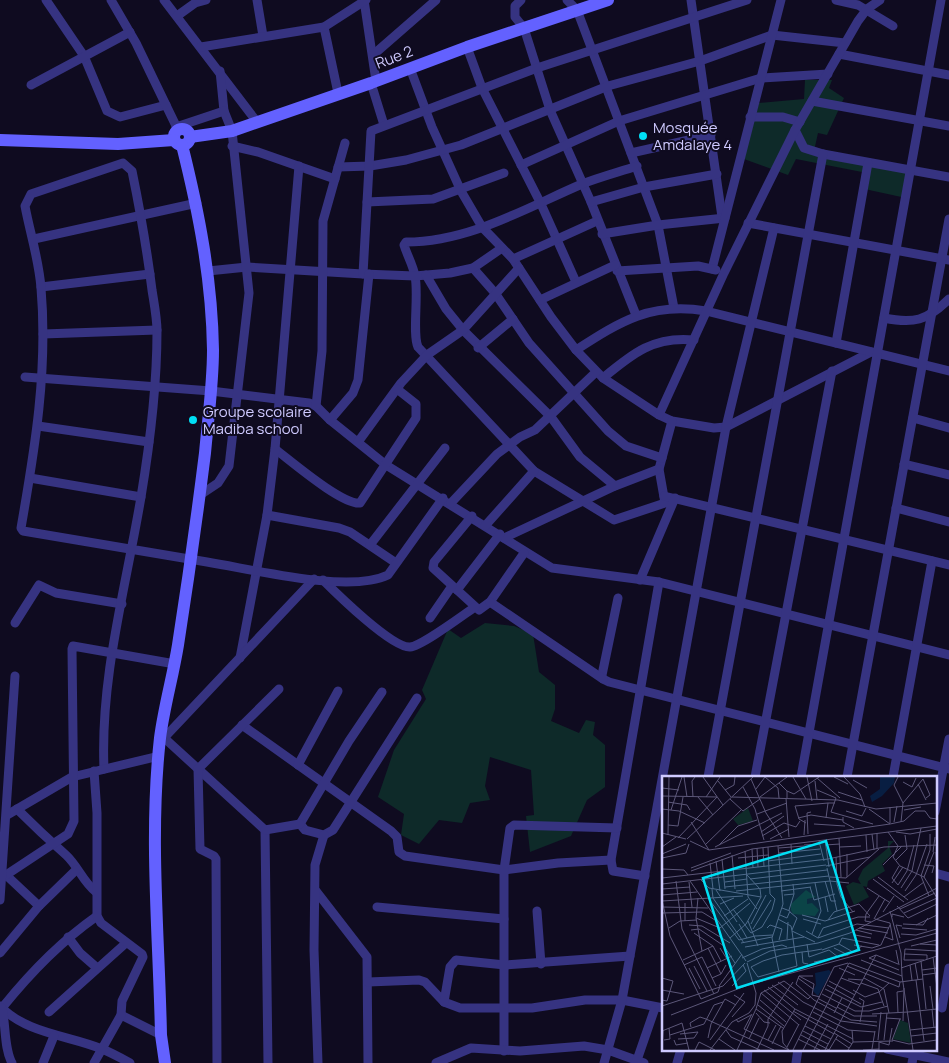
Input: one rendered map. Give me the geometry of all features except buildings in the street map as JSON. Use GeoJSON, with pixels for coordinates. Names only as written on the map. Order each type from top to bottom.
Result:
{"type":"FeatureCollection","features":[{"type":"Feature","properties":{"kind":"street"},"geometry":{"type":"LineString","coordinates":[[46,0],[84,56],[104,105],[111,114],[120,117],[166,105]]}},
{"type":"Feature","properties":{"kind":"street"},"geometry":{"type":"LineString","coordinates":[[111,0],[130,32],[180,136],[197,203],[208,271],[212,333],[211,391],[200,495],[175,664],[159,756],[155,832],[161,1035],[165,1063]]}},
{"type":"Feature","properties":{"kind":"street"},"geometry":{"type":"LineString","coordinates":[[164,0],[257,122]]}},
{"type":"Feature","properties":{"kind":"street"},"geometry":{"type":"LineString","coordinates":[[177,16],[195,3],[206,0]]}},
{"type":"Feature","properties":{"kind":"street"},"geometry":{"type":"LineString","coordinates":[[257,0],[263,36]]}},
{"type":"Feature","properties":{"kind":"street"},"geometry":{"type":"LineString","coordinates":[[201,47],[324,27],[365,0],[373,55],[373,82],[384,125]]}},
{"type":"Feature","properties":{"kind":"street"},"geometry":{"type":"LineString","coordinates":[[373,55],[436,0]]}},
{"type":"Feature","properties":{"kind":"street"},"geometry":{"type":"LineString","coordinates":[[521,0],[515,6],[514,11],[524,28],[550,110],[583,184],[636,315]]}},
{"type":"Feature","properties":{"kind":"street"},"geometry":{"type":"LineString","coordinates":[[567,0],[581,5],[593,50],[608,86],[658,225],[674,308]]}},
{"type":"Feature","properties":{"kind":"street","name":"Rue 2"},"geometry":{"type":"LineString","coordinates":[[6,140],[118,144],[232,131],[524,28],[581,5],[608,0]]}},
{"type":"Feature","properties":{"kind":"street"},"geometry":{"type":"LineString","coordinates":[[691,0],[724,218]]}},
{"type":"Feature","properties":{"kind":"street"},"geometry":{"type":"LineString","coordinates":[[330,420],[353,393],[358,380],[366,274],[367,202],[371,131],[537,68],[747,0]]}},
{"type":"Feature","properties":{"kind":"street"},"geometry":{"type":"LineString","coordinates":[[712,269],[781,0]]}},
{"type":"Feature","properties":{"kind":"street"},"geometry":{"type":"LineString","coordinates":[[836,0],[852,2],[867,9],[893,26]]}},
{"type":"Feature","properties":{"kind":"street"},"geometry":{"type":"LineString","coordinates":[[659,415],[748,223],[798,126],[845,43],[867,9],[880,0]]}},
{"type":"Feature","properties":{"kind":"street"},"geometry":{"type":"LineString","coordinates":[[801,776],[844,539],[874,353],[884,318],[941,0]]}},
{"type":"Feature","properties":{"kind":"street"},"geometry":{"type":"LineString","coordinates":[[324,27],[338,93]]}},
{"type":"Feature","properties":{"kind":"street"},"geometry":{"type":"LineString","coordinates":[[31,85],[130,32]]}},
{"type":"Feature","properties":{"kind":"street"},"geometry":{"type":"LineString","coordinates":[[338,167],[370,166],[443,151],[478,139],[501,128],[608,86],[700,61],[772,35],[845,43]]}},
{"type":"Feature","properties":{"kind":"street"},"geometry":{"type":"LineString","coordinates":[[466,47],[482,88],[541,204],[576,282]]}},
{"type":"Feature","properties":{"kind":"street"},"geometry":{"type":"LineString","coordinates":[[839,54],[949,75]]}},
{"type":"Feature","properties":{"kind":"street"},"geometry":{"type":"LineString","coordinates":[[410,68],[425,111],[461,191],[482,227],[513,259],[576,350],[596,372],[659,415],[672,421],[714,428],[726,427],[832,372],[874,353]]}},
{"type":"Feature","properties":{"kind":"street"},"geometry":{"type":"LineString","coordinates":[[200,495],[218,483],[229,466],[250,293],[232,146],[232,131],[224,110],[220,71]]}},
{"type":"Feature","properties":{"kind":"street"},"geometry":{"type":"LineString","coordinates":[[521,165],[619,121],[705,94],[761,78],[828,74]]}},
{"type":"Feature","properties":{"kind":"street"},"geometry":{"type":"LineString","coordinates":[[812,101],[949,126]]}},
{"type":"Feature","properties":{"kind":"street"},"geometry":{"type":"LineString","coordinates":[[180,136],[224,110]]}},
{"type":"Feature","properties":{"kind":"street"},"geometry":{"type":"LineString","coordinates":[[750,117],[783,117],[798,126]]}},
{"type":"Feature","properties":{"kind":"street"},"geometry":{"type":"LineString","coordinates":[[798,126],[798,140],[804,148],[823,154],[949,177]]}},
{"type":"Feature","properties":{"kind":"street"},"geometry":{"type":"LineString","coordinates":[[631,153],[711,135]]}},
{"type":"Feature","properties":{"kind":"street"},"geometry":{"type":"LineString","coordinates":[[316,406],[321,369],[323,221],[345,143]]}},
{"type":"Feature","properties":{"kind":"street"},"geometry":{"type":"LineString","coordinates":[[232,146],[334,179]]}},
{"type":"Feature","properties":{"kind":"street"},"geometry":{"type":"LineString","coordinates":[[708,776],[823,154]]}},
{"type":"Feature","properties":{"kind":"street"},"geometry":{"type":"LineString","coordinates":[[104,770],[103,716],[107,679],[122,604],[131,549],[141,497],[149,442],[157,330],[150,274],[142,217],[132,171],[123,163],[31,194],[25,206],[34,239],[41,287],[43,378],[38,426],[21,528],[23,531],[131,549],[191,559],[319,580],[360,582],[375,580],[388,575],[447,501],[509,444],[535,430],[551,417],[596,372]]}},
{"type":"Feature","properties":{"kind":"street"},"geometry":{"type":"LineString","coordinates":[[836,343],[868,163]]}},
{"type":"Feature","properties":{"kind":"street"},"geometry":{"type":"LineString","coordinates":[[240,658],[258,570],[275,449],[298,166]]}},
{"type":"Feature","properties":{"kind":"street"},"geometry":{"type":"LineString","coordinates":[[636,166],[583,184],[541,204],[482,227],[435,241],[406,242],[404,245],[415,276],[417,323],[415,338],[418,347],[534,472],[608,518],[618,520],[665,503],[659,469],[672,421]]}},
{"type":"Feature","properties":{"kind":"street"},"geometry":{"type":"LineString","coordinates":[[367,202],[433,199],[461,191],[504,173]]}},
{"type":"Feature","properties":{"kind":"street"},"geometry":{"type":"LineString","coordinates":[[590,202],[644,187],[717,174]]}},
{"type":"Feature","properties":{"kind":"street"},"geometry":{"type":"LineString","coordinates":[[34,239],[142,217],[197,203]]}},
{"type":"Feature","properties":{"kind":"street"},"geometry":{"type":"LineString","coordinates":[[602,234],[658,225],[724,218]]}},
{"type":"Feature","properties":{"kind":"street"},"geometry":{"type":"LineString","coordinates":[[847,776],[922,364],[945,259],[949,220]]}},
{"type":"Feature","properties":{"kind":"street"},"geometry":{"type":"LineString","coordinates":[[513,259],[597,222]]}},
{"type":"Feature","properties":{"kind":"street"},"geometry":{"type":"LineString","coordinates":[[748,223],[945,259]]}},
{"type":"Feature","properties":{"kind":"street"},"geometry":{"type":"LineString","coordinates":[[665,776],[726,427],[774,228]]}},
{"type":"Feature","properties":{"kind":"street"},"geometry":{"type":"LineString","coordinates":[[208,271],[247,268],[289,269],[415,276],[473,268],[502,248]]}},
{"type":"Feature","properties":{"kind":"street"},"geometry":{"type":"LineString","coordinates":[[540,300],[576,282],[616,268],[698,266],[724,273]]}},
{"type":"Feature","properties":{"kind":"street"},"geometry":{"type":"LineString","coordinates":[[473,268],[496,293],[529,343],[619,441],[633,449],[662,458]]}},
{"type":"Feature","properties":{"kind":"street"},"geometry":{"type":"LineString","coordinates":[[358,442],[397,389],[427,355],[463,330],[520,268]]}},
{"type":"Feature","properties":{"kind":"street"},"geometry":{"type":"LineString","coordinates":[[41,287],[150,274]]}},
{"type":"Feature","properties":{"kind":"street"},"geometry":{"type":"LineString","coordinates":[[426,275],[446,309],[478,348],[551,417],[580,457],[615,486]]}},
{"type":"Feature","properties":{"kind":"street"},"geometry":{"type":"LineString","coordinates":[[884,318],[912,322],[925,318],[949,299]]}},
{"type":"Feature","properties":{"kind":"street"},"geometry":{"type":"LineString","coordinates":[[576,350],[613,326],[636,315],[674,308],[706,312],[949,371]]}},
{"type":"Feature","properties":{"kind":"street"},"geometry":{"type":"LineString","coordinates":[[478,348],[513,319]]}},
{"type":"Feature","properties":{"kind":"street"},"geometry":{"type":"LineString","coordinates":[[43,334],[157,330]]}},
{"type":"Feature","properties":{"kind":"street"},"geometry":{"type":"LineString","coordinates":[[603,378],[656,342],[671,338],[694,340]]}},
{"type":"Feature","properties":{"kind":"street"},"geometry":{"type":"LineString","coordinates":[[755,776],[800,529],[832,372]]}},
{"type":"Feature","properties":{"kind":"street"},"geometry":{"type":"LineString","coordinates":[[25,377],[211,391],[279,399],[316,406],[330,420],[386,464],[472,516],[524,552],[552,568],[659,582],[949,655]]}},
{"type":"Feature","properties":{"kind":"street"},"geometry":{"type":"LineString","coordinates":[[275,449],[333,492],[357,504],[360,503],[412,426],[418,413],[416,404],[397,389]]}},
{"type":"Feature","properties":{"kind":"street"},"geometry":{"type":"LineString","coordinates":[[913,418],[949,428]]}},
{"type":"Feature","properties":{"kind":"street"},"geometry":{"type":"LineString","coordinates":[[38,426],[149,442]]}},
{"type":"Feature","properties":{"kind":"street"},"geometry":{"type":"LineString","coordinates":[[370,545],[416,483],[445,448]]}},
{"type":"Feature","properties":{"kind":"street"},"geometry":{"type":"LineString","coordinates":[[904,464],[949,475]]}},
{"type":"Feature","properties":{"kind":"street"},"geometry":{"type":"LineString","coordinates":[[430,618],[454,588],[502,536],[615,486],[659,469]]}},
{"type":"Feature","properties":{"kind":"street"},"geometry":{"type":"LineString","coordinates":[[486,526],[534,472]]}},
{"type":"Feature","properties":{"kind":"street"},"geometry":{"type":"LineString","coordinates":[[30,478],[141,497]]}},
{"type":"Feature","properties":{"kind":"street"},"geometry":{"type":"LineString","coordinates":[[664,496],[949,565]]}},
{"type":"Feature","properties":{"kind":"street"},"geometry":{"type":"LineString","coordinates":[[640,580],[675,498]]}},
{"type":"Feature","properties":{"kind":"street"},"geometry":{"type":"LineString","coordinates":[[896,508],[949,522]]}},
{"type":"Feature","properties":{"kind":"street"},"geometry":{"type":"LineString","coordinates":[[267,515],[339,528],[350,532],[396,563]]}},
{"type":"Feature","properties":{"kind":"street"},"geometry":{"type":"LineString","coordinates":[[472,516],[433,565],[434,572],[479,610],[483,609],[490,602],[524,552]]}},
{"type":"Feature","properties":{"kind":"street"},"geometry":{"type":"LineString","coordinates":[[893,776],[932,561]]}},
{"type":"Feature","properties":{"kind":"street"},"geometry":{"type":"LineString","coordinates":[[319,580],[378,630],[405,647],[417,645],[475,607]]}},
{"type":"Feature","properties":{"kind":"street"},"geometry":{"type":"LineString","coordinates":[[162,736],[319,580]]}},
{"type":"Feature","properties":{"kind":"street"},"geometry":{"type":"LineString","coordinates":[[644,876],[613,871],[611,860],[659,582]]}},
{"type":"Feature","properties":{"kind":"street"},"geometry":{"type":"LineString","coordinates":[[15,623],[39,585],[56,593],[122,604]]}},
{"type":"Feature","properties":{"kind":"street"},"geometry":{"type":"LineString","coordinates":[[603,679],[603,669],[618,598]]}},
{"type":"Feature","properties":{"kind":"street"},"geometry":{"type":"LineString","coordinates":[[490,602],[603,679],[946,768]]}},
{"type":"Feature","properties":{"kind":"street"},"geometry":{"type":"LineString","coordinates":[[4,876],[51,843],[68,834],[72,829],[74,815],[72,777],[72,649],[76,646],[175,664]]}},
{"type":"Feature","properties":{"kind":"street"},"geometry":{"type":"LineString","coordinates":[[0,900],[4,876],[14,676]]}},
{"type":"Feature","properties":{"kind":"street"},"geometry":{"type":"LineString","coordinates":[[217,1063],[216,859],[200,849],[198,769],[279,689]]}},
{"type":"Feature","properties":{"kind":"street"},"geometry":{"type":"LineString","coordinates":[[298,765],[338,692]]}},
{"type":"Feature","properties":{"kind":"street"},"geometry":{"type":"LineString","coordinates":[[265,830],[300,824],[349,741],[382,692]]}},
{"type":"Feature","properties":{"kind":"street"},"geometry":{"type":"LineString","coordinates":[[318,1063],[314,950],[315,865],[324,836],[333,830],[352,803],[417,698]]}},
{"type":"Feature","properties":{"kind":"street"},"geometry":{"type":"LineString","coordinates":[[242,726],[392,831],[397,837],[399,852],[405,856],[504,870],[611,860]]}},
{"type":"Feature","properties":{"kind":"street"},"geometry":{"type":"LineString","coordinates":[[162,736],[265,830],[268,1063]]}},
{"type":"Feature","properties":{"kind":"street"},"geometry":{"type":"LineString","coordinates":[[936,808],[946,768],[949,739]]}},
{"type":"Feature","properties":{"kind":"street"},"geometry":{"type":"LineString","coordinates":[[7,815],[72,777],[159,756]]}},
{"type":"Feature","properties":{"kind":"street"},"geometry":{"type":"LineString","coordinates":[[94,771],[97,813],[97,916],[100,923],[142,954],[143,957],[122,1000],[121,1015],[94,1063]]}},
{"type":"Feature","properties":{"kind":"street"},"geometry":{"type":"LineString","coordinates":[[604,1063],[622,1000],[644,876],[662,793]]}},
{"type":"Feature","properties":{"kind":"street"},"geometry":{"type":"LineString","coordinates":[[17,809],[51,843],[66,855],[76,870],[96,892]]}},
{"type":"Feature","properties":{"kind":"street"},"geometry":{"type":"LineString","coordinates":[[300,824],[305,830],[324,836]]}},
{"type":"Feature","properties":{"kind":"street"},"geometry":{"type":"LineString","coordinates":[[504,1051],[504,870],[510,828],[514,825],[617,828]]}},
{"type":"Feature","properties":{"kind":"street"},"geometry":{"type":"LineString","coordinates":[[0,953],[39,906],[76,870]]}},
{"type":"Feature","properties":{"kind":"street"},"geometry":{"type":"LineString","coordinates":[[936,873],[949,876]]}},
{"type":"Feature","properties":{"kind":"street"},"geometry":{"type":"LineString","coordinates":[[4,876],[39,906]]}},
{"type":"Feature","properties":{"kind":"street"},"geometry":{"type":"LineString","coordinates":[[316,891],[367,957],[368,1063]]}},
{"type":"Feature","properties":{"kind":"street"},"geometry":{"type":"LineString","coordinates":[[377,907],[504,919]]}},
{"type":"Feature","properties":{"kind":"street"},"geometry":{"type":"LineString","coordinates":[[537,911],[541,964]]}},
{"type":"Feature","properties":{"kind":"street"},"geometry":{"type":"LineString","coordinates":[[1,1007],[28,975],[68,937],[97,916]]}},
{"type":"Feature","properties":{"kind":"street"},"geometry":{"type":"LineString","coordinates":[[68,937],[80,953],[96,967]]}},
{"type":"Feature","properties":{"kind":"street"},"geometry":{"type":"LineString","coordinates":[[49,1012],[96,967],[126,944]]}},
{"type":"Feature","properties":{"kind":"street"},"geometry":{"type":"LineString","coordinates":[[444,1002],[453,961],[505,965],[541,964],[630,956]]}},
{"type":"Feature","properties":{"kind":"street"},"geometry":{"type":"LineString","coordinates":[[942,1008],[949,968]]}},
{"type":"Feature","properties":{"kind":"street"},"geometry":{"type":"LineString","coordinates":[[368,982],[419,980],[424,982],[444,1002],[460,1008],[544,1007],[585,1000],[622,1000],[659,1008],[639,1062],[608,1050],[584,1046],[504,1051],[471,1048],[436,1063]]}},
{"type":"Feature","properties":{"kind":"street"},"geometry":{"type":"LineString","coordinates":[[1,1007],[18,1020],[54,1036],[102,1049],[129,1063]]}},
{"type":"Feature","properties":{"kind":"street"},"geometry":{"type":"LineString","coordinates":[[1,1007],[6,1026],[7,1046],[12,1063]]}},
{"type":"Feature","properties":{"kind":"street"},"geometry":{"type":"LineString","coordinates":[[121,1015],[161,1035]]}},
{"type":"Feature","properties":{"kind":"street"},"geometry":{"type":"LineString","coordinates":[[43,1063],[54,1036]]}},
{"type":"Feature","properties":{"kind":"street"},"geometry":{"type":"LineString","coordinates":[[677,1063],[681,1050]]}},
{"type":"Feature","properties":{"kind":"street"},"geometry":{"type":"LineString","coordinates":[[747,1063],[748,1050]]}},
{"type":"Feature","properties":{"kind":"street"},"geometry":{"type":"LineString","coordinates":[[796,1063],[798,1050]]}},
{"type":"Feature","properties":{"kind":"street"},"geometry":{"type":"LineString","coordinates":[[869,1063],[872,1050]]}},
{"type":"Feature","properties":{"kind":"street"},"geometry":{"type":"LineString","coordinates":[[891,1050],[949,1062]]}},
{"type":"Feature","properties":{"kind":"green space"},"geometry":{"type":"Polygon","coordinates":[[[805,80],[832,80],[829,88],[844,98],[827,135],[818,133],[814,151],[912,169],[906,198],[860,188],[862,172],[796,159],[788,175],[744,159],[759,103],[804,99],[805,80]]]}},
{"type":"Feature","properties":{"kind":"green space"},"geometry":{"type":"Polygon","coordinates":[[[485,623],[514,626],[533,634],[539,672],[555,685],[555,709],[551,721],[579,733],[586,720],[595,722],[593,735],[605,745],[605,787],[587,800],[571,836],[530,852],[526,816],[534,815],[531,770],[490,757],[485,786],[490,800],[470,803],[462,823],[439,820],[419,844],[401,835],[404,814],[378,797],[394,750],[426,699],[422,690],[448,629],[461,638],[485,623]]]}},
{"type":"Feature","properties":{"kind":"place","name":"Mosquée Amdalaye 4"},"geometry":{"type":"Point","coordinates":[643,136]}},
{"type":"Feature","properties":{"kind":"place","name":"Groupe scolaire Madiba school"},"geometry":{"type":"Point","coordinates":[193,420]}}]}
